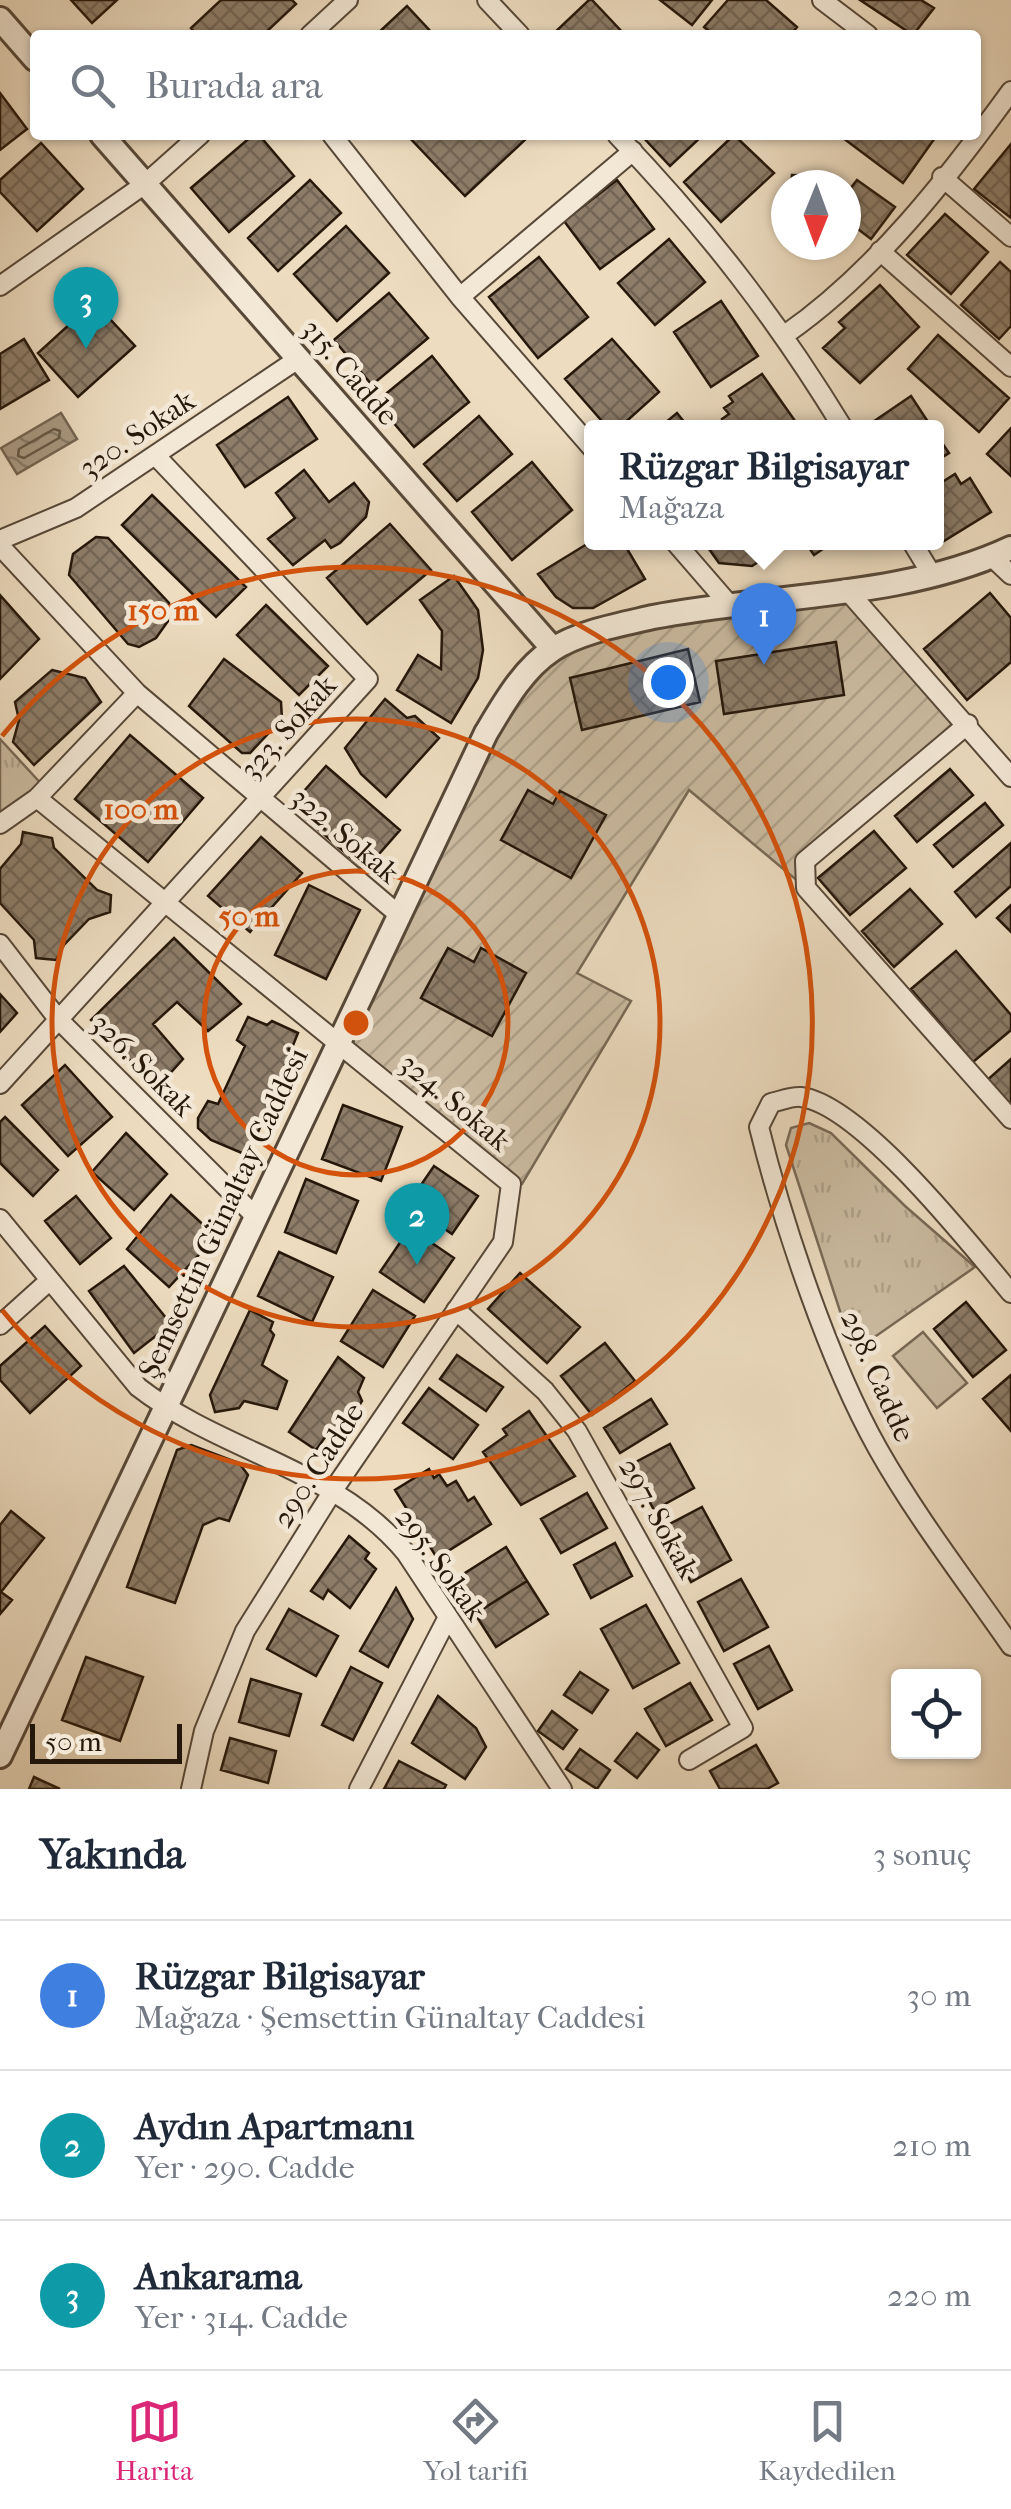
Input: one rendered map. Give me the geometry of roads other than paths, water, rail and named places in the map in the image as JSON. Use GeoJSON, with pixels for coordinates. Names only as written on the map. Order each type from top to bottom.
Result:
{"type":"FeatureCollection","features":[{"type":"Feature","properties":{"kind":"street"},"geometry":{"type":"LineString","coordinates":[[315,30],[348,0]]}},
{"type":"Feature","properties":{"kind":"street"},"geometry":{"type":"LineString","coordinates":[[487,0],[515,30]]}},
{"type":"Feature","properties":{"kind":"street"},"geometry":{"type":"LineString","coordinates":[[822,0],[861,30]]}},
{"type":"Feature","properties":{"kind":"street"},"geometry":{"type":"LineString","coordinates":[[0,19],[30,53]]}},
{"type":"Feature","properties":{"kind":"street"},"geometry":{"type":"LineString","coordinates":[[981,122],[1011,91]]}},
{"type":"Feature","properties":{"kind":"street","name":"315. Cadde"},"geometry":{"type":"LineString","coordinates":[[106,140],[553,649]]}},
{"type":"Feature","properties":{"kind":"street"},"geometry":{"type":"LineString","coordinates":[[0,286],[145,184],[194,140]]}},
{"type":"Feature","properties":{"kind":"street"},"geometry":{"type":"LineString","coordinates":[[336,140],[460,297],[584,439]]}},
{"type":"Feature","properties":{"kind":"street"},"geometry":{"type":"LineString","coordinates":[[622,140],[709,236],[786,334],[838,420]]}},
{"type":"Feature","properties":{"kind":"street"},"geometry":{"type":"LineString","coordinates":[[786,334],[826,306],[880,250],[968,140]]}},
{"type":"Feature","properties":{"kind":"street"},"geometry":{"type":"LineString","coordinates":[[460,297],[632,151]]}},
{"type":"Feature","properties":{"kind":"street"},"geometry":{"type":"LineString","coordinates":[[942,177],[1011,237]]}},
{"type":"Feature","properties":{"kind":"street"},"geometry":{"type":"LineString","coordinates":[[880,250],[1011,366]]}},
{"type":"Feature","properties":{"kind":"street","name":"320. Sokak"},"geometry":{"type":"LineString","coordinates":[[0,543],[76,508],[298,358]]}},
{"type":"Feature","properties":{"kind":"street","name":"323. Sokak"},"geometry":{"type":"LineString","coordinates":[[0,1084],[368,679],[155,455]]}},
{"type":"Feature","properties":{"kind":"street","name":"322. Sokak"},"geometry":{"type":"LineString","coordinates":[[0,543],[137,693],[398,914]]}},
{"type":"Feature","properties":{"kind":"street"},"geometry":{"type":"LineString","coordinates":[[681,550],[727,602]]}},
{"type":"Feature","properties":{"kind":"street"},"geometry":{"type":"LineString","coordinates":[[917,550],[932,575]]}},
{"type":"Feature","properties":{"kind":"street"},"geometry":{"type":"LineString","coordinates":[[1002,552],[1011,575]]}},
{"type":"Feature","properties":{"kind":"street","name":"Şemsettin Günaltay Caddesi"},"geometry":{"type":"LineString","coordinates":[[0,1756],[257,1218],[337,1039],[486,732],[512,690],[553,649],[633,622],[727,602],[932,575],[1002,552]]}},
{"type":"Feature","properties":{"kind":"street"},"geometry":{"type":"LineString","coordinates":[[846,589],[1011,776]]}},
{"type":"Feature","properties":{"kind":"street"},"geometry":{"type":"LineString","coordinates":[[0,824],[38,798],[137,693]]}},
{"type":"Feature","properties":{"kind":"street"},"geometry":{"type":"LineString","coordinates":[[968,724],[805,861],[806,888],[1011,1119]]}},
{"type":"Feature","properties":{"kind":"street","name":"324. Sokak"},"geometry":{"type":"LineString","coordinates":[[38,798],[511,1184]]}},
{"type":"Feature","properties":{"kind":"street","name":"326. Sokak"},"geometry":{"type":"LineString","coordinates":[[0,944],[58,1019],[257,1218]]}},
{"type":"Feature","properties":{"kind":"street","name":"298. Cadde"},"geometry":{"type":"LineString","coordinates":[[1011,1293],[890,1157],[828,1106],[798,1096],[771,1104],[759,1126],[770,1173],[841,1369],[900,1487],[1011,1646]]}},
{"type":"Feature","properties":{"kind":"street","name":"290. Cadde"},"geometry":{"type":"LineString","coordinates":[[191,1789],[204,1730],[245,1631],[334,1489],[503,1242],[511,1184]]}},
{"type":"Feature","properties":{"kind":"street","name":"295. Sokak"},"geometry":{"type":"LineString","coordinates":[[0,1219],[138,1387],[166,1408],[334,1489],[380,1522],[562,1789]]}},
{"type":"Feature","properties":{"kind":"street"},"geometry":{"type":"LineString","coordinates":[[0,1325],[49,1280]]}},
{"type":"Feature","properties":{"kind":"street","name":"297. Sokak"},"geometry":{"type":"LineString","coordinates":[[456,1310],[545,1392],[577,1431],[744,1728],[689,1760]]}},
{"type":"Feature","properties":{"kind":"street"},"geometry":{"type":"LineString","coordinates":[[360,1789],[448,1617]]}},
{"type":"Feature","properties":{"kind":"water"},"geometry":{"type":"Polygon","coordinates":[[[61,413],[77,439],[17,474],[1,448],[61,413]]]}},
{"type":"Feature","properties":{"kind":"place","name":"Ankarama"},"geometry":{"type":"Point","coordinates":[86,349]}},
{"type":"Feature","properties":{"kind":"place","name":"Rüzgar Bilgisayar"},"geometry":{"type":"Point","coordinates":[764,665]}},
{"type":"Feature","properties":{"kind":"place","name":"Aydın Apartmanı"},"geometry":{"type":"Point","coordinates":[417,1265]}}]}
